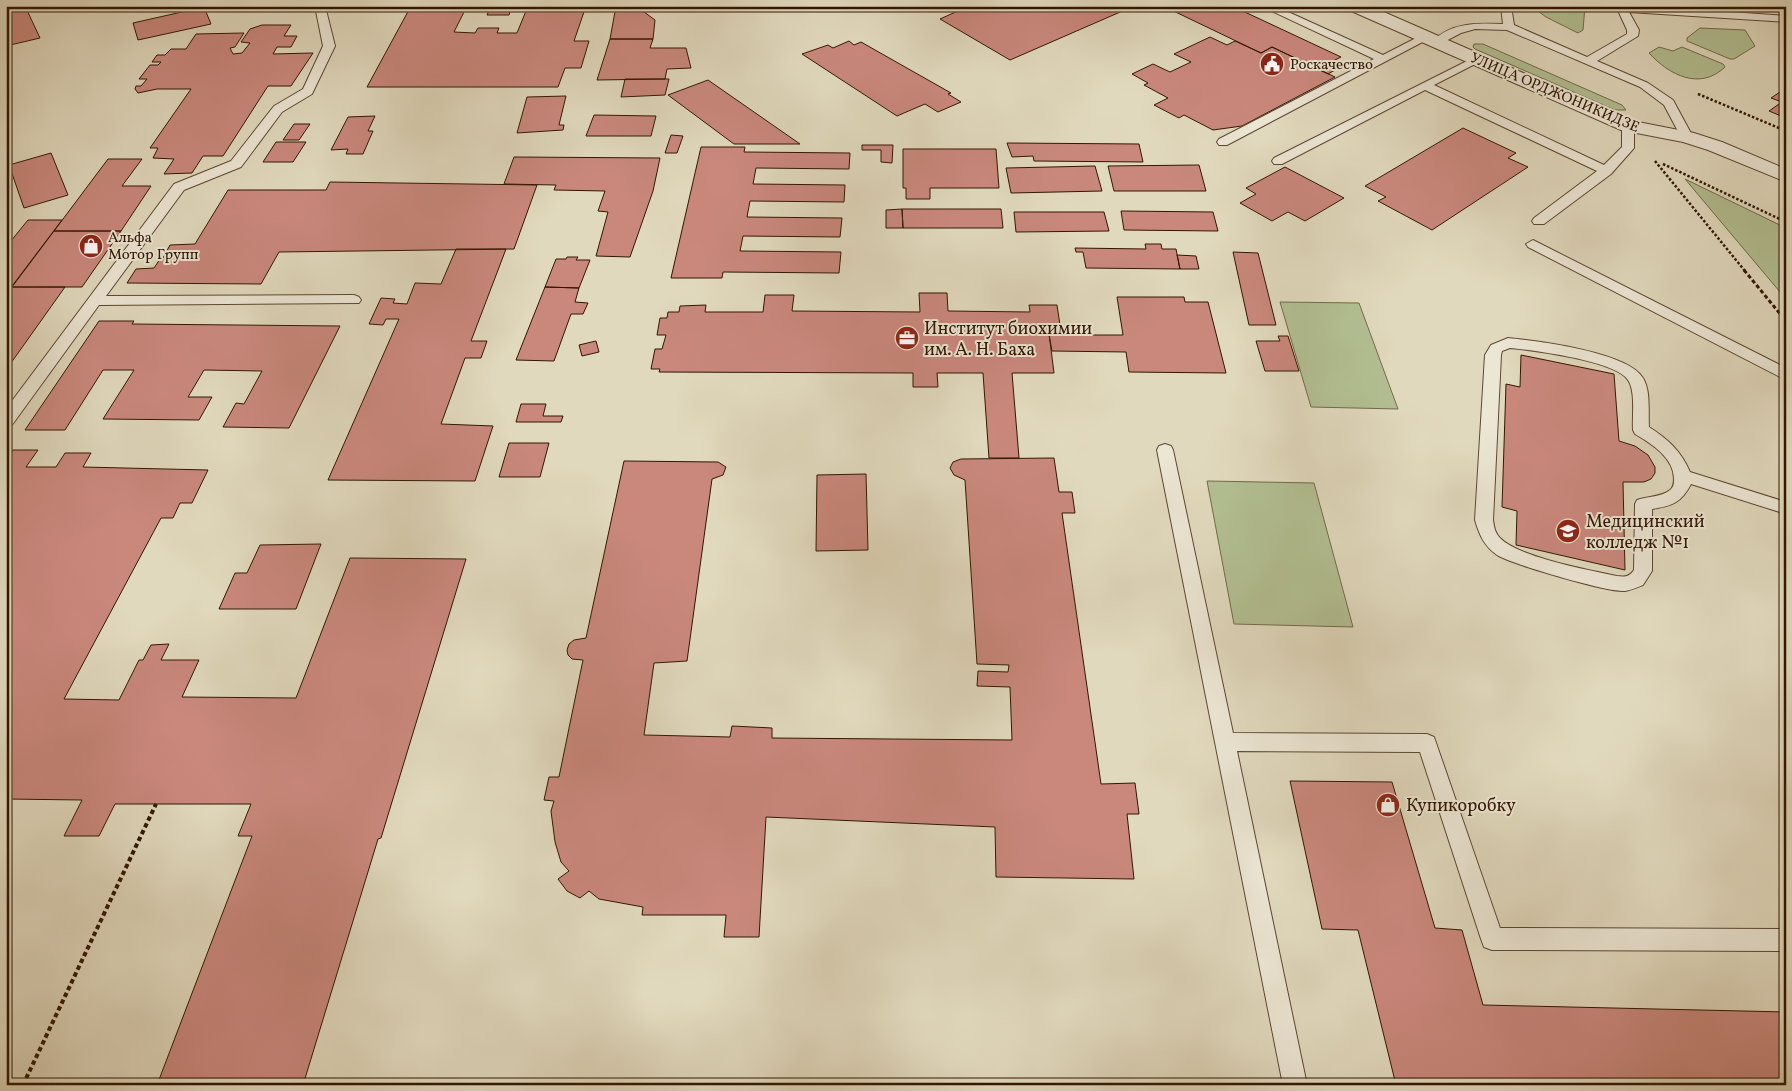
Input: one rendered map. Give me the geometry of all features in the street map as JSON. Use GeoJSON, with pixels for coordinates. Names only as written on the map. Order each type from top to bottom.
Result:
{"type":"FeatureCollection","features":[{"type":"Feature","properties":{"kind":"street","name":"УЛИЦА ОРДЖОНИКИДЗЕ"},"geometry":{"type":"LineString","coordinates":[[1355,6],[1628,126],[1687,137],[1716,146],[1786,176]]}},
{"type":"Feature","properties":{"kind":"lane"},"geometry":{"type":"LineString","coordinates":[[6,421],[179,187],[236,164],[278,109],[308,91],[329,46],[320,6]]}},
{"type":"Feature","properties":{"kind":"lane"},"geometry":{"type":"LineString","coordinates":[[1266,6],[1382,59]]}},
{"type":"Feature","properties":{"kind":"lane"},"geometry":{"type":"LineString","coordinates":[[1506,6],[1509,27]]}},
{"type":"Feature","properties":{"kind":"lane"},"geometry":{"type":"LineString","coordinates":[[1588,61],[1632,36],[1633,30],[1622,7],[1786,19]]}},
{"type":"Feature","properties":{"kind":"lane"},"geometry":{"type":"LineString","coordinates":[[1223,142],[1382,59],[1432,39],[1475,26],[1509,27],[1644,85],[1661,95],[1673,109],[1687,137]]}},
{"type":"Feature","properties":{"kind":"lane"},"geometry":{"type":"LineString","coordinates":[[1278,161],[1477,59]]}},
{"type":"Feature","properties":{"kind":"lane"},"geometry":{"type":"LineString","coordinates":[[1426,86],[1606,171]]}},
{"type":"Feature","properties":{"kind":"lane"},"geometry":{"type":"LineString","coordinates":[[1538,222],[1606,171],[1628,148],[1628,126]]}},
{"type":"Feature","properties":{"kind":"lane"},"geometry":{"type":"LineString","coordinates":[[1533,244],[1786,375]]}},
{"type":"Feature","properties":{"kind":"lane"},"geometry":{"type":"LineString","coordinates":[[95,301],[354,300]]}},
{"type":"Feature","properties":{"kind":"lane"},"geometry":{"type":"LineString","coordinates":[[1502,344],[1520,344],[1608,361],[1629,370],[1637,382],[1641,430],[1657,439],[1672,451],[1680,463],[1684,476],[1681,487],[1672,496],[1662,501],[1643,504],[1643,571],[1641,577],[1632,582],[1618,583],[1531,562],[1501,549],[1487,533],[1484,520],[1494,350],[1502,344]]}},
{"type":"Feature","properties":{"kind":"lane"},"geometry":{"type":"LineString","coordinates":[[1165,450],[1295,1085]]}},
{"type":"Feature","properties":{"kind":"lane"},"geometry":{"type":"LineString","coordinates":[[1684,476],[1786,508]]}},
{"type":"Feature","properties":{"kind":"lane"},"geometry":{"type":"LineString","coordinates":[[1225,742],[1427,743],[1492,939],[1786,940]]}},
{"type":"Feature","properties":{"kind":"path"},"geometry":{"type":"LineString","coordinates":[[1786,222],[1653,159],[1786,320]]}},
{"type":"Feature","properties":{"kind":"path"},"geometry":{"type":"LineString","coordinates":[[23,1085],[156,804]]}},
{"type":"Feature","properties":{"kind":"green space"},"geometry":{"type":"Polygon","coordinates":[[[1531,6],[1585,6],[1583,30],[1578,33],[1546,17],[1531,6]]]}},
{"type":"Feature","properties":{"kind":"green space"},"geometry":{"type":"Polygon","coordinates":[[[1700,28],[1745,30],[1755,46],[1734,59],[1730,59],[1687,41],[1687,38],[1700,28]]]}},
{"type":"Feature","properties":{"kind":"green space"},"geometry":{"type":"Polygon","coordinates":[[[1474,44],[1483,44],[1622,105],[1626,110],[1615,110],[1475,49],[1473,47],[1474,44]]]}},
{"type":"Feature","properties":{"kind":"green space"},"geometry":{"type":"Polygon","coordinates":[[[1659,47],[1673,51],[1682,47],[1723,64],[1725,67],[1705,78],[1685,77],[1666,68],[1649,53],[1659,47]]]}},
{"type":"Feature","properties":{"kind":"green space"},"geometry":{"type":"Polygon","coordinates":[[[1685,179],[1786,228],[1786,299],[1780,292],[1685,179]]]}},
{"type":"Feature","properties":{"kind":"green space"},"geometry":{"type":"Polygon","coordinates":[[[1280,302],[1359,303],[1398,409],[1311,407],[1280,302]]]}},
{"type":"Feature","properties":{"kind":"green space"},"geometry":{"type":"Polygon","coordinates":[[[1207,481],[1314,483],[1353,627],[1234,624],[1207,481]]]}},
{"type":"Feature","properties":{"kind":"building"},"geometry":{"type":"Polygon","coordinates":[[[6,6],[25,6],[40,38],[6,46],[6,6]]]}},
{"type":"Feature","properties":{"kind":"building"},"geometry":{"type":"Polygon","coordinates":[[[411,6],[467,6],[454,32],[475,33],[478,28],[499,28],[497,33],[517,33],[528,6],[586,6],[574,41],[589,41],[581,68],[565,68],[558,87],[367,87],[411,6]]]}},
{"type":"Feature","properties":{"kind":"building"},"geometry":{"type":"Polygon","coordinates":[[[491,6],[512,6],[509,15],[487,15],[491,6]]]}},
{"type":"Feature","properties":{"kind":"building"},"geometry":{"type":"Polygon","coordinates":[[[616,6],[636,6],[655,20],[653,39],[610,39],[616,6]]]}},
{"type":"Feature","properties":{"kind":"building"},"geometry":{"type":"Polygon","coordinates":[[[969,6],[1134,6],[1010,60],[940,19],[969,6]]]}},
{"type":"Feature","properties":{"kind":"building"},"geometry":{"type":"Polygon","coordinates":[[[1163,6],[1232,6],[1341,57],[1325,65],[1335,70],[1328,74],[1272,47],[1261,53],[1163,6]]]}},
{"type":"Feature","properties":{"kind":"building"},"geometry":{"type":"Polygon","coordinates":[[[204,7],[211,24],[138,40],[133,23],[204,7]]]}},
{"type":"Feature","properties":{"kind":"building"},"geometry":{"type":"Polygon","coordinates":[[[262,25],[291,25],[284,36],[297,36],[291,47],[277,47],[273,54],[313,53],[291,86],[268,86],[223,156],[203,156],[192,173],[164,174],[174,159],[153,158],[158,148],[150,148],[191,89],[157,89],[138,93],[135,89],[136,86],[141,86],[147,79],[139,79],[150,65],[158,65],[161,62],[152,62],[157,55],[165,55],[171,49],[186,49],[196,34],[244,33],[235,47],[230,48],[233,54],[242,53],[250,43],[241,42],[250,29],[262,25]]]}},
{"type":"Feature","properties":{"kind":"building"},"geometry":{"type":"Polygon","coordinates":[[[1210,37],[1227,45],[1235,41],[1261,53],[1272,47],[1335,77],[1242,126],[1213,130],[1184,115],[1179,118],[1154,105],[1168,98],[1144,85],[1148,83],[1132,74],[1153,64],[1170,72],[1191,62],[1174,54],[1210,37]]]}},
{"type":"Feature","properties":{"kind":"building"},"geometry":{"type":"Polygon","coordinates":[[[610,39],[653,39],[650,48],[686,48],[691,68],[667,69],[665,79],[597,80],[610,39]]]}},
{"type":"Feature","properties":{"kind":"building"},"geometry":{"type":"Polygon","coordinates":[[[849,41],[854,45],[861,42],[951,93],[948,94],[961,102],[938,112],[925,104],[897,116],[802,54],[828,45],[833,48],[849,41]]]}},
{"type":"Feature","properties":{"kind":"building"},"geometry":{"type":"Polygon","coordinates":[[[625,79],[669,79],[665,95],[621,97],[625,79]]]}},
{"type":"Feature","properties":{"kind":"building"},"geometry":{"type":"Polygon","coordinates":[[[708,80],[800,144],[734,144],[668,95],[708,80]]]}},
{"type":"Feature","properties":{"kind":"building"},"geometry":{"type":"Polygon","coordinates":[[[1786,88],[1786,118],[1769,111],[1782,102],[1771,98],[1786,88]]]}},
{"type":"Feature","properties":{"kind":"building"},"geometry":{"type":"Polygon","coordinates":[[[566,96],[559,125],[564,125],[563,130],[517,133],[527,97],[566,96]]]}},
{"type":"Feature","properties":{"kind":"building"},"geometry":{"type":"Polygon","coordinates":[[[594,115],[656,116],[651,136],[586,136],[594,115]]]}},
{"type":"Feature","properties":{"kind":"building"},"geometry":{"type":"Polygon","coordinates":[[[375,116],[368,131],[373,131],[363,154],[346,154],[348,149],[331,150],[348,117],[375,116]]]}},
{"type":"Feature","properties":{"kind":"building"},"geometry":{"type":"Polygon","coordinates":[[[294,124],[310,124],[299,140],[283,140],[294,124]]]}},
{"type":"Feature","properties":{"kind":"building"},"geometry":{"type":"Polygon","coordinates":[[[1463,128],[1516,153],[1508,158],[1528,167],[1432,230],[1378,201],[1386,197],[1365,186],[1463,128]]]}},
{"type":"Feature","properties":{"kind":"building"},"geometry":{"type":"Polygon","coordinates":[[[671,135],[683,136],[677,153],[665,153],[671,135]]]}},
{"type":"Feature","properties":{"kind":"building"},"geometry":{"type":"Polygon","coordinates":[[[276,142],[306,142],[293,162],[263,162],[276,142]]]}},
{"type":"Feature","properties":{"kind":"building"},"geometry":{"type":"Polygon","coordinates":[[[1007,143],[1139,144],[1143,162],[1034,161],[1033,156],[1012,157],[1007,143]]]}},
{"type":"Feature","properties":{"kind":"building"},"geometry":{"type":"Polygon","coordinates":[[[862,145],[893,145],[892,163],[881,162],[881,150],[862,150],[862,145]]]}},
{"type":"Feature","properties":{"kind":"building"},"geometry":{"type":"Polygon","coordinates":[[[701,147],[745,147],[744,152],[850,153],[849,169],[756,168],[753,184],[845,185],[844,202],[750,201],[747,217],[842,218],[840,237],[743,236],[740,251],[841,252],[839,273],[723,272],[722,278],[671,278],[701,147]]]}},
{"type":"Feature","properties":{"kind":"building"},"geometry":{"type":"Polygon","coordinates":[[[903,149],[996,149],[999,188],[930,188],[930,199],[906,199],[906,188],[903,188],[903,149]]]}},
{"type":"Feature","properties":{"kind":"building"},"geometry":{"type":"Polygon","coordinates":[[[51,153],[68,195],[24,208],[9,165],[51,153]]]}},
{"type":"Feature","properties":{"kind":"building"},"geometry":{"type":"Polygon","coordinates":[[[514,157],[660,158],[653,191],[630,257],[596,256],[608,212],[598,211],[605,191],[554,190],[556,185],[504,184],[514,157]]]}},
{"type":"Feature","properties":{"kind":"building"},"geometry":{"type":"Polygon","coordinates":[[[108,159],[142,159],[122,186],[151,186],[121,231],[54,231],[108,159]]]}},
{"type":"Feature","properties":{"kind":"building"},"geometry":{"type":"Polygon","coordinates":[[[1199,165],[1206,191],[1114,191],[1108,166],[1199,165]]]}},
{"type":"Feature","properties":{"kind":"building"},"geometry":{"type":"Polygon","coordinates":[[[1095,166],[1102,191],[1011,193],[1006,168],[1095,166]]]}},
{"type":"Feature","properties":{"kind":"building"},"geometry":{"type":"Polygon","coordinates":[[[1285,167],[1344,198],[1305,221],[1288,212],[1272,221],[1240,203],[1256,194],[1246,188],[1285,167]]]}},
{"type":"Feature","properties":{"kind":"building"},"geometry":{"type":"Polygon","coordinates":[[[330,182],[537,185],[514,249],[279,252],[261,284],[127,283],[136,269],[154,268],[160,259],[163,258],[170,245],[195,244],[228,190],[326,190],[330,182]]]}},
{"type":"Feature","properties":{"kind":"building"},"geometry":{"type":"Polygon","coordinates":[[[902,209],[1001,209],[1003,228],[903,228],[902,209]]]}},
{"type":"Feature","properties":{"kind":"building"},"geometry":{"type":"Polygon","coordinates":[[[902,209],[903,228],[886,228],[886,210],[902,209]]]}},
{"type":"Feature","properties":{"kind":"building"},"geometry":{"type":"Polygon","coordinates":[[[1121,211],[1213,212],[1218,231],[1124,230],[1121,211]]]}},
{"type":"Feature","properties":{"kind":"building"},"geometry":{"type":"Polygon","coordinates":[[[1014,212],[1104,212],[1109,231],[1016,232],[1014,212]]]}},
{"type":"Feature","properties":{"kind":"building"},"geometry":{"type":"Polygon","coordinates":[[[28,220],[62,220],[6,294],[6,247],[28,220]]]}},
{"type":"Feature","properties":{"kind":"building"},"geometry":{"type":"Polygon","coordinates":[[[54,231],[121,231],[82,287],[12,287],[54,231]]]}},
{"type":"Feature","properties":{"kind":"building"},"geometry":{"type":"Polygon","coordinates":[[[1145,244],[1161,244],[1162,249],[1176,249],[1180,269],[1086,268],[1083,252],[1076,252],[1075,248],[1146,249],[1145,244]]]}},
{"type":"Feature","properties":{"kind":"building"},"geometry":{"type":"Polygon","coordinates":[[[456,249],[506,249],[471,341],[487,341],[481,358],[465,358],[441,424],[493,426],[475,481],[328,480],[399,319],[386,319],[383,325],[369,324],[381,298],[395,299],[393,303],[407,304],[415,283],[441,284],[456,249]]]}},
{"type":"Feature","properties":{"kind":"building"},"geometry":{"type":"Polygon","coordinates":[[[1233,252],[1258,253],[1276,325],[1249,325],[1233,252]]]}},
{"type":"Feature","properties":{"kind":"building"},"geometry":{"type":"Polygon","coordinates":[[[1177,255],[1196,256],[1199,269],[1180,269],[1177,255]]]}},
{"type":"Feature","properties":{"kind":"building"},"geometry":{"type":"Polygon","coordinates":[[[567,257],[578,257],[576,260],[590,260],[579,288],[545,287],[556,259],[566,259],[567,257]]]}},
{"type":"Feature","properties":{"kind":"building"},"geometry":{"type":"Polygon","coordinates":[[[12,287],[65,287],[6,370],[6,294],[12,287]]]}},
{"type":"Feature","properties":{"kind":"building"},"geometry":{"type":"Polygon","coordinates":[[[545,287],[579,288],[575,302],[588,303],[583,314],[571,314],[554,361],[516,360],[545,287]]]}},
{"type":"Feature","properties":{"kind":"building"},"geometry":{"type":"Polygon","coordinates":[[[919,293],[947,293],[948,311],[1030,312],[1029,305],[1057,305],[1060,325],[1048,325],[1054,373],[1012,373],[1019,458],[989,458],[983,373],[937,373],[938,387],[913,387],[913,373],[659,372],[660,369],[651,369],[655,349],[662,349],[666,335],[657,335],[660,318],[667,318],[668,312],[679,312],[680,306],[706,305],[705,312],[763,312],[765,295],[794,295],[792,311],[920,312],[919,293]]]}},
{"type":"Feature","properties":{"kind":"building"},"geometry":{"type":"Polygon","coordinates":[[[1117,297],[1184,297],[1185,302],[1208,302],[1226,373],[1129,372],[1126,352],[1052,351],[1049,335],[1123,335],[1117,297]]]}},
{"type":"Feature","properties":{"kind":"building"},"geometry":{"type":"Polygon","coordinates":[[[99,321],[134,321],[132,324],[340,326],[289,428],[223,427],[236,403],[244,404],[262,371],[204,370],[188,397],[212,397],[199,420],[103,419],[134,370],[103,370],[65,430],[25,430],[99,321]]]}},
{"type":"Feature","properties":{"kind":"building"},"geometry":{"type":"Polygon","coordinates":[[[1278,336],[1288,336],[1299,371],[1265,371],[1256,341],[1280,341],[1278,336]]]}},
{"type":"Feature","properties":{"kind":"building"},"geometry":{"type":"Polygon","coordinates":[[[596,341],[599,352],[582,356],[579,345],[596,341]]]}},
{"type":"Feature","properties":{"kind":"building"},"geometry":{"type":"Polygon","coordinates":[[[1521,355],[1614,374],[1619,441],[1635,446],[1648,455],[1655,467],[1655,473],[1651,479],[1644,482],[1623,482],[1625,570],[1516,545],[1517,511],[1502,507],[1506,384],[1520,387],[1521,355]]]}},
{"type":"Feature","properties":{"kind":"building"},"geometry":{"type":"Polygon","coordinates":[[[521,404],[546,404],[543,416],[563,416],[561,422],[516,422],[521,404]]]}},
{"type":"Feature","properties":{"kind":"building"},"geometry":{"type":"Polygon","coordinates":[[[509,443],[549,443],[540,477],[499,477],[509,443]]]}},
{"type":"Feature","properties":{"kind":"building"},"geometry":{"type":"Polygon","coordinates":[[[13,450],[38,450],[26,467],[56,467],[65,453],[91,453],[83,467],[208,470],[192,503],[180,503],[173,518],[161,518],[64,699],[119,700],[139,660],[143,660],[151,645],[169,644],[161,660],[199,660],[182,697],[296,698],[350,558],[466,559],[303,1085],[157,1085],[252,836],[238,836],[251,804],[115,804],[99,836],[64,836],[82,800],[6,799],[6,461],[13,450]]]}},
{"type":"Feature","properties":{"kind":"building"},"geometry":{"type":"Polygon","coordinates":[[[1054,458],[1059,492],[1072,492],[1075,513],[1062,513],[1101,784],[1135,783],[1139,814],[1127,814],[1134,879],[996,877],[995,827],[766,817],[759,937],[724,937],[726,915],[642,915],[643,907],[599,899],[589,891],[580,898],[567,891],[558,879],[569,871],[561,862],[555,842],[551,811],[554,801],[544,800],[549,777],[559,777],[583,660],[572,659],[568,655],[567,650],[569,644],[574,640],[586,638],[624,461],[718,462],[726,467],[723,475],[712,479],[687,661],[654,663],[644,735],[730,737],[732,726],[772,728],[772,738],[1012,740],[1010,687],[977,686],[978,671],[1008,672],[1009,665],[977,664],[965,480],[954,475],[950,468],[953,462],[961,459],[1054,458]]]}},
{"type":"Feature","properties":{"kind":"building"},"geometry":{"type":"Polygon","coordinates":[[[866,474],[868,550],[816,551],[817,475],[866,474]]]}},
{"type":"Feature","properties":{"kind":"building"},"geometry":{"type":"Polygon","coordinates":[[[321,544],[296,609],[219,609],[235,573],[247,573],[260,545],[321,544]]]}},
{"type":"Feature","properties":{"kind":"building"},"geometry":{"type":"Polygon","coordinates":[[[1290,781],[1392,782],[1435,928],[1462,930],[1483,1005],[1786,1012],[1786,1085],[1396,1085],[1358,930],[1322,929],[1290,781]]]}},
{"type":"Feature","properties":{"kind":"place","name":"Роскачество"},"geometry":{"type":"Point","coordinates":[1272,64]}},
{"type":"Feature","properties":{"kind":"place","name":"Альфа Мотор Групп"},"geometry":{"type":"Point","coordinates":[91,246]}},
{"type":"Feature","properties":{"kind":"place","name":"Институт биохимии им. А. Н. Баха"},"geometry":{"type":"Point","coordinates":[907,338]}},
{"type":"Feature","properties":{"kind":"place","name":"Медицинский колледж №1"},"geometry":{"type":"Point","coordinates":[1568,531]}},
{"type":"Feature","properties":{"kind":"place","name":"Купикоробку"},"geometry":{"type":"Point","coordinates":[1388,805]}}]}
